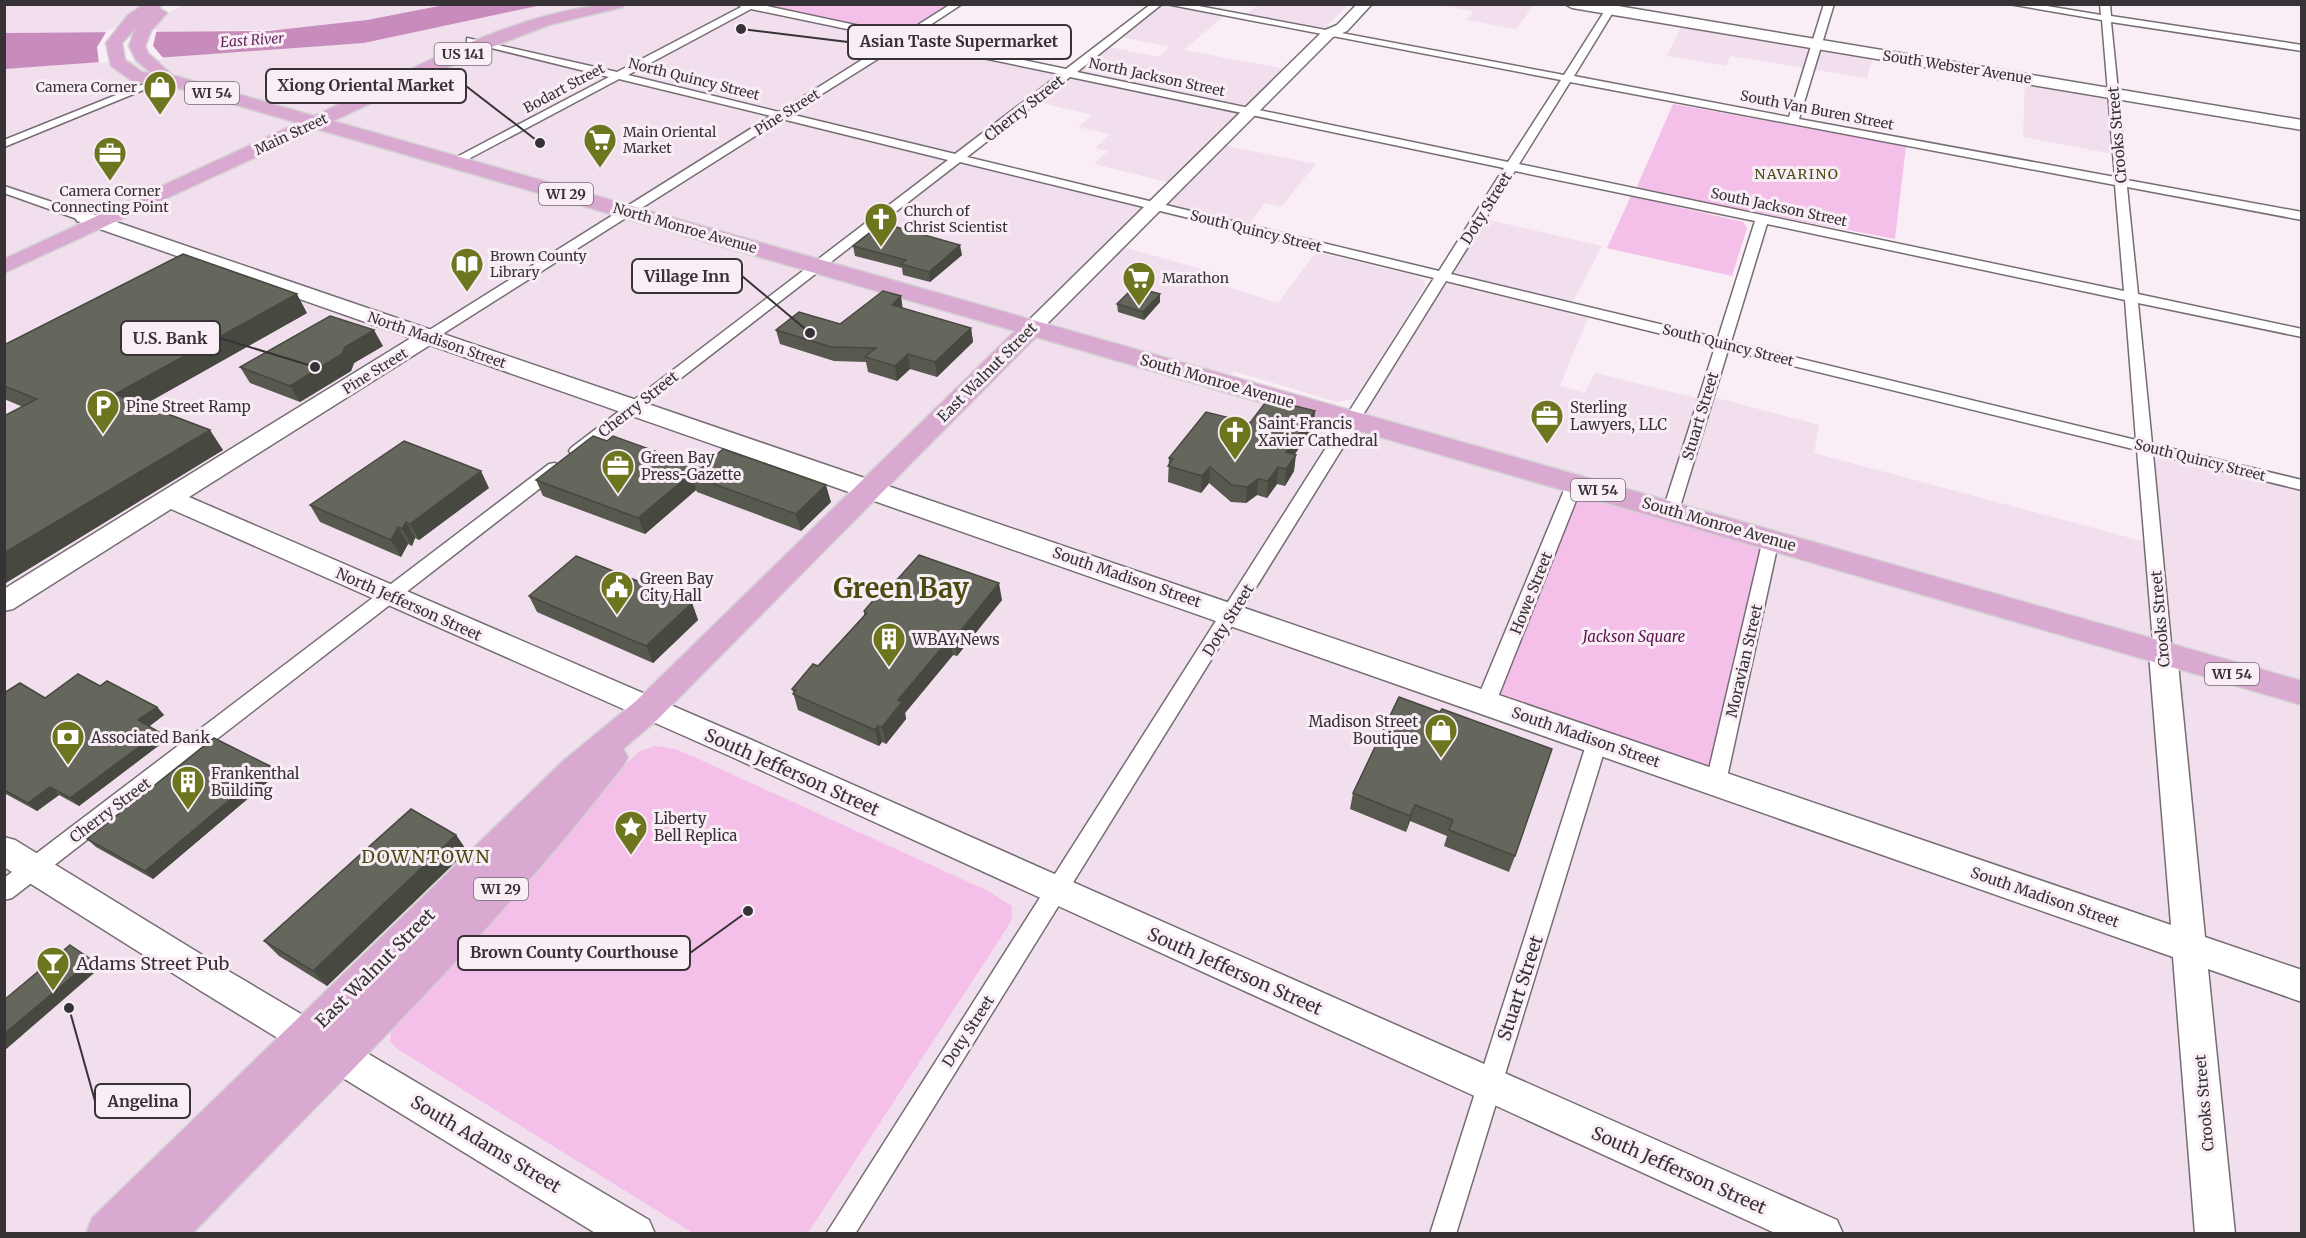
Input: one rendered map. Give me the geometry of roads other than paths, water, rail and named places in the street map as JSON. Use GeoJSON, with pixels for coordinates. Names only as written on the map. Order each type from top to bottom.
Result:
{"type":"FeatureCollection","features":[{"type":"Feature","properties":{"kind":"main road","name":"WI 54"},"geometry":{"type":"LineString","coordinates":[[155,4],[124,28],[114,43],[117,62],[138,77],[165,80],[161,69],[146,60],[137,46],[145,27],[173,4]]}},
{"type":"Feature","properties":{"kind":"main road","name":"Main Street"},"geometry":{"type":"LineString","coordinates":[[4,253],[91,220],[478,42],[533,19],[591,4]]}},
{"type":"Feature","properties":{"kind":"main road","name":"Main Street"},"geometry":{"type":"LineString","coordinates":[[478,42],[543,22],[617,4]]}},
{"type":"Feature","properties":{"kind":"main road","name":"East Walnut Street"},"geometry":{"type":"LineString","coordinates":[[1328,34],[1328,26],[1348,4]]}},
{"type":"Feature","properties":{"kind":"main road","name":"East Walnut Street"},"geometry":{"type":"LineString","coordinates":[[108,1233],[505,885],[590,785],[647,710],[1328,34],[1342,28],[1365,4]]}},
{"type":"Feature","properties":{"kind":"main road","name":"South Webster Avenue"},"geometry":{"type":"LineString","coordinates":[[1572,4],[1609,6],[2301,125]]}},
{"type":"Feature","properties":{"kind":"main road","name":"North Monroe Avenue"},"geometry":{"type":"LineString","coordinates":[[165,80],[1032,328]]}},
{"type":"Feature","properties":{"kind":"main road"},"geometry":{"type":"LineString","coordinates":[[240,145],[269,126],[269,120],[258,106]]}},
{"type":"Feature","properties":{"kind":"main road","name":"Main Street"},"geometry":{"type":"LineString","coordinates":[[4,267],[240,145],[308,120]]}},
{"type":"Feature","properties":{"kind":"main road","name":"North Madison Street"},"geometry":{"type":"LineString","coordinates":[[91,220],[632,408],[871,488]]}},
{"type":"Feature","properties":{"kind":"main road","name":"South Monroe Avenue"},"geometry":{"type":"LineString","coordinates":[[1032,328],[2301,693]]}},
{"type":"Feature","properties":{"kind":"main road","name":"Pine Street"},"geometry":{"type":"LineString","coordinates":[[4,602],[428,337]]}},
{"type":"Feature","properties":{"kind":"main road","name":"South Madison Street"},"geometry":{"type":"LineString","coordinates":[[871,488],[2301,986]]}},
{"type":"Feature","properties":{"kind":"main road","name":"North Jefferson Street"},"geometry":{"type":"LineString","coordinates":[[171,499],[647,710]]}},
{"type":"Feature","properties":{"kind":"main road","name":"Crooks Street"},"geometry":{"type":"LineString","coordinates":[[2163,654],[2215,1233]]}},
{"type":"Feature","properties":{"kind":"main road","name":"South Jefferson Street"},"geometry":{"type":"LineString","coordinates":[[647,710],[743,749],[1489,1086],[1822,1233]]}},
{"type":"Feature","properties":{"kind":"main road","name":"South Adams Street"},"geometry":{"type":"LineString","coordinates":[[4,850],[635,1233]]}},
{"type":"Feature","properties":{"kind":"main road","name":"East Walnut Street"},"geometry":{"type":"LineString","coordinates":[[161,1233],[322,1045]]}},
{"type":"Feature","properties":{"kind":"street","name":"Pine Street"},"geometry":{"type":"LineString","coordinates":[[428,337],[958,4]]}},
{"type":"Feature","properties":{"kind":"street","name":"Cherry Street"},"geometry":{"type":"LineString","coordinates":[[4,891],[1158,4]]}},
{"type":"Feature","properties":{"kind":"street","name":"South Van Buren Street"},"geometry":{"type":"LineString","coordinates":[[1170,4],[2301,216]]}},
{"type":"Feature","properties":{"kind":"street"},"geometry":{"type":"LineString","coordinates":[[1793,121],[1829,4]]}},
{"type":"Feature","properties":{"kind":"street"},"geometry":{"type":"LineString","coordinates":[[2013,4],[2106,12],[2301,48]]}},
{"type":"Feature","properties":{"kind":"street","name":"North Jackson Street"},"geometry":{"type":"LineString","coordinates":[[745,5],[1251,111]]}},
{"type":"Feature","properties":{"kind":"street","name":"Bodart Street"},"geometry":{"type":"LineString","coordinates":[[455,162],[619,76],[745,5]]}},
{"type":"Feature","properties":{"kind":"street","name":"Doty Street"},"geometry":{"type":"LineString","coordinates":[[839,1233],[1568,79],[1609,6]]}},
{"type":"Feature","properties":{"kind":"street","name":"Crooks Street"},"geometry":{"type":"LineString","coordinates":[[2106,12],[2163,654]]}},
{"type":"Feature","properties":{"kind":"street","name":"North Quincy Street"},"geometry":{"type":"LineString","coordinates":[[478,42],[1155,206]]}},
{"type":"Feature","properties":{"kind":"street"},"geometry":{"type":"LineString","coordinates":[[4,144],[165,80]]}},
{"type":"Feature","properties":{"kind":"street","name":"South Jackson Street"},"geometry":{"type":"LineString","coordinates":[[1251,111],[2301,333]]}},
{"type":"Feature","properties":{"kind":"street","name":"North Madison Street"},"geometry":{"type":"LineString","coordinates":[[4,189],[91,220]]}},
{"type":"Feature","properties":{"kind":"street","name":"South Quincy Street"},"geometry":{"type":"LineString","coordinates":[[1155,206],[2301,485]]}},
{"type":"Feature","properties":{"kind":"street","name":"Stuart Street"},"geometry":{"type":"LineString","coordinates":[[1671,510],[1762,219]]}},
{"type":"Feature","properties":{"kind":"street","name":"Howe Street"},"geometry":{"type":"LineString","coordinates":[[1486,702],[1575,483]]}},
{"type":"Feature","properties":{"kind":"street","name":"Moravian Street"},"geometry":{"type":"LineString","coordinates":[[1716,782],[1771,539]]}},
{"type":"Feature","properties":{"kind":"street","name":"Stuart Street"},"geometry":{"type":"LineString","coordinates":[[1443,1233],[1597,742]]}},
{"type":"Feature","properties":{"kind":"water","name":"East River"},"geometry":{"type":"Polygon","coordinates":[[[444,5],[542,5],[364,43],[5,69],[5,33],[268,31],[367,20],[444,5]]]}},
{"type":"Feature","properties":{"kind":"place","name":"Asian Taste Supermarket"},"geometry":{"type":"Point","coordinates":[741,29]}},
{"type":"Feature","properties":{"kind":"place","name":"Camera Corner"},"geometry":{"type":"Point","coordinates":[160,116]}},
{"type":"Feature","properties":{"kind":"place","name":"Xiong Oriental Market"},"geometry":{"type":"Point","coordinates":[540,143]}},
{"type":"Feature","properties":{"kind":"place","name":"Main Oriental Market"},"geometry":{"type":"Point","coordinates":[600,169]}},
{"type":"Feature","properties":{"kind":"place","name":"Camera Corner Connecting Point"},"geometry":{"type":"Point","coordinates":[110,182]}},
{"type":"Feature","properties":{"kind":"place","name":"Church of Christ Scientist"},"geometry":{"type":"Point","coordinates":[881,248]}},
{"type":"Feature","properties":{"kind":"place","name":"Brown County Library"},"geometry":{"type":"Point","coordinates":[467,293]}},
{"type":"Feature","properties":{"kind":"place","name":"Marathon"},"geometry":{"type":"Point","coordinates":[1139,307]}},
{"type":"Feature","properties":{"kind":"place","name":"Village Inn"},"geometry":{"type":"Point","coordinates":[810,333]}},
{"type":"Feature","properties":{"kind":"place","name":"U.S. Bank"},"geometry":{"type":"Point","coordinates":[315,367]}},
{"type":"Feature","properties":{"kind":"place","name":"Pine Street Ramp"},"geometry":{"type":"Point","coordinates":[103,435]}},
{"type":"Feature","properties":{"kind":"place","name":"Sterling Lawyers, LLC"},"geometry":{"type":"Point","coordinates":[1547,445]}},
{"type":"Feature","properties":{"kind":"place","name":"Saint Francis Xavier Cathedral"},"geometry":{"type":"Point","coordinates":[1235,461]}},
{"type":"Feature","properties":{"kind":"place","name":"Green Bay Press-Gazette"},"geometry":{"type":"Point","coordinates":[618,495]}},
{"type":"Feature","properties":{"kind":"place","name":"Green Bay City Hall"},"geometry":{"type":"Point","coordinates":[617,616]}},
{"type":"Feature","properties":{"kind":"place","name":"WBAY News"},"geometry":{"type":"Point","coordinates":[889,668]}},
{"type":"Feature","properties":{"kind":"place","name":"Madison Street Boutique"},"geometry":{"type":"Point","coordinates":[1441,759]}},
{"type":"Feature","properties":{"kind":"place","name":"Associated Bank"},"geometry":{"type":"Point","coordinates":[68,766]}},
{"type":"Feature","properties":{"kind":"place","name":"Frankenthal Building"},"geometry":{"type":"Point","coordinates":[188,811]}},
{"type":"Feature","properties":{"kind":"place","name":"Liberty Bell Replica"},"geometry":{"type":"Point","coordinates":[631,856]}},
{"type":"Feature","properties":{"kind":"place","name":"Brown County Courthouse"},"geometry":{"type":"Point","coordinates":[748,911]}},
{"type":"Feature","properties":{"kind":"place","name":"Adams Street Pub"},"geometry":{"type":"Point","coordinates":[53,992]}},
{"type":"Feature","properties":{"kind":"place","name":"Angelina"},"geometry":{"type":"Point","coordinates":[69,1008]}},
{"type":"Feature","properties":{"kind":"district","name":"NAVARINO"},"geometry":{"type":"Point","coordinates":[1797,174]}},
{"type":"Feature","properties":{"kind":"district","name":"Green Bay"},"geometry":{"type":"Point","coordinates":[901,588]}},
{"type":"Feature","properties":{"kind":"district","name":"DOWNTOWN"},"geometry":{"type":"Point","coordinates":[426,856]}},
{"type":"Feature","properties":{"kind":"park label","name":"Jackson Square"},"geometry":{"type":"Point","coordinates":[1634,636]}}]}
